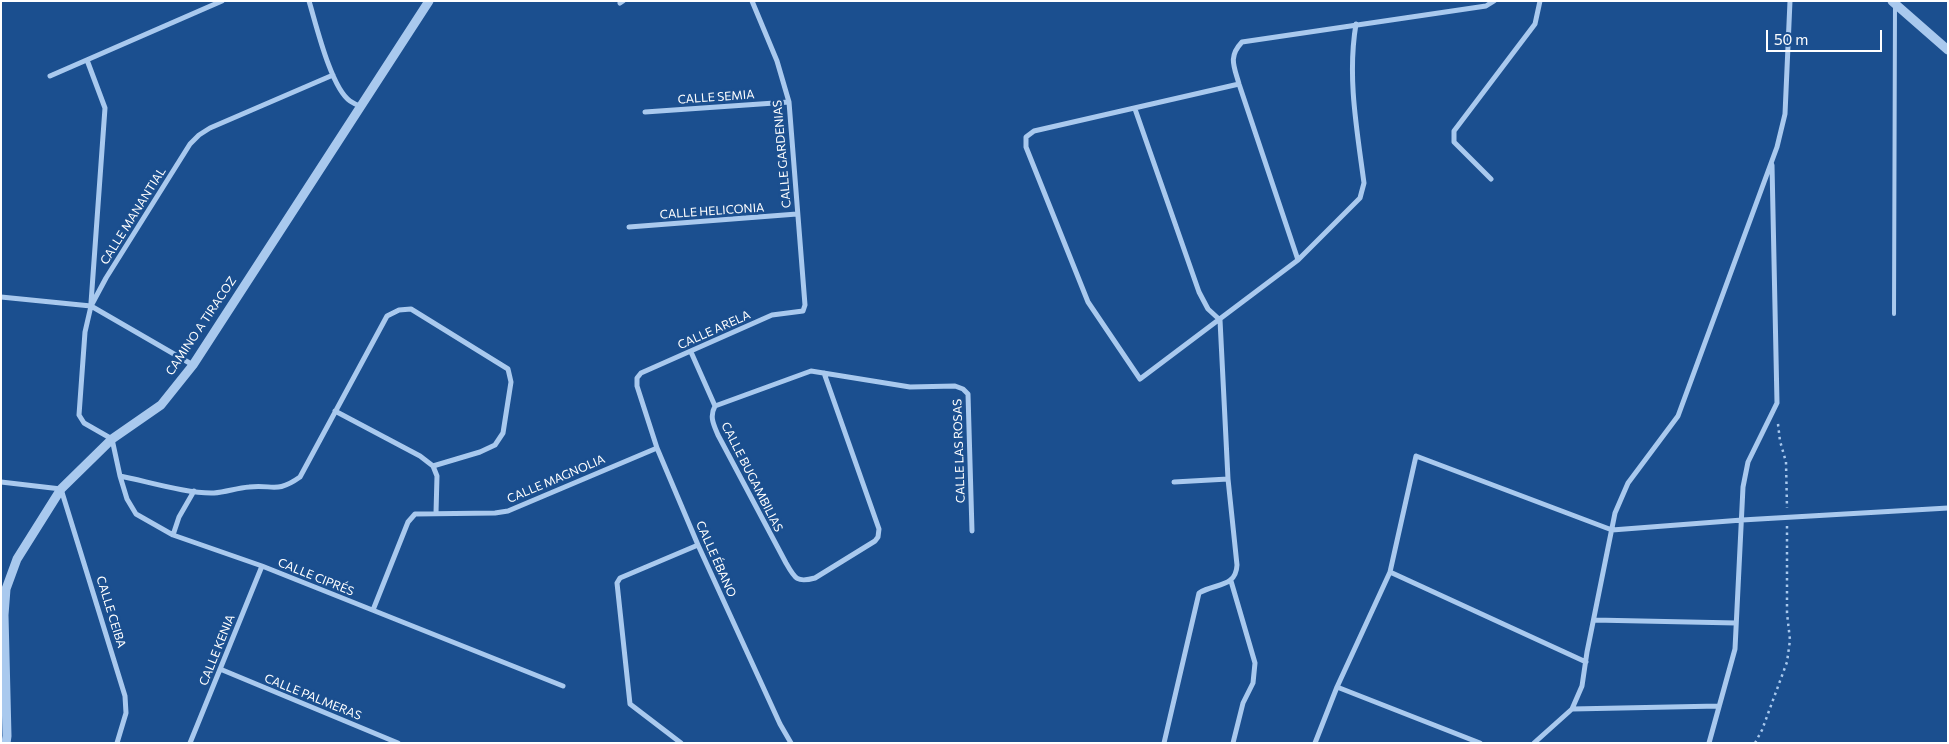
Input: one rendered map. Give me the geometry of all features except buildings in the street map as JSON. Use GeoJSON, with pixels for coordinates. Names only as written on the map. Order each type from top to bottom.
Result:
{"type":"FeatureCollection","features":[{"type":"Feature","properties":{"kind":"street"},"geometry":{"type":"LineString","coordinates":[[50,76],[222,1]]}},
{"type":"Feature","properties":{"kind":"street"},"geometry":{"type":"LineString","coordinates":[[309,1],[340,91],[349,101],[360,106]]}},
{"type":"Feature","properties":{"kind":"street","name":"CAMINO A TIRACOZ"},"geometry":{"type":"LineString","coordinates":[[6,743],[4,615],[6,589],[17,559],[61,488],[112,439],[161,405],[193,365],[430,1]]}},
{"type":"Feature","properties":{"kind":"street","name":"CALLE GARDENIAS"},"geometry":{"type":"LineString","coordinates":[[752,1],[778,61],[789,102],[803,311]]}},
{"type":"Feature","properties":{"kind":"street"},"geometry":{"type":"LineString","coordinates":[[1298,260],[1239,84],[1232,60],[1235,50],[1242,42],[1486,6],[1494,1]]}},
{"type":"Feature","properties":{"kind":"street"},"geometry":{"type":"LineString","coordinates":[[1491,179],[1454,142],[1454,131],[1535,24],[1540,1]]}},
{"type":"Feature","properties":{"kind":"street"},"geometry":{"type":"LineString","coordinates":[[1534,743],[1572,709],[1582,686],[1615,513],[1628,483],[1678,416],[1772,162],[1785,114],[1790,1]]}},
{"type":"Feature","properties":{"kind":"street"},"geometry":{"type":"LineString","coordinates":[[1893,3],[1943,41],[1948,50]]}},
{"type":"Feature","properties":{"kind":"street"},"geometry":{"type":"LineString","coordinates":[[1239,84],[1034,131],[1026,137],[1026,147],[1088,302],[1140,379],[1298,260],[1360,198],[1364,183],[1352,82],[1352,48],[1356,24]]}},
{"type":"Feature","properties":{"kind":"street"},"geometry":{"type":"LineString","coordinates":[[86,60],[105,108],[91,306]]}},
{"type":"Feature","properties":{"kind":"street","name":"CALLE MANANTIAL"},"geometry":{"type":"LineString","coordinates":[[112,439],[84,423],[79,415],[85,332],[91,306],[106,278],[190,144],[199,135],[333,75]]}},
{"type":"Feature","properties":{"kind":"street","name":"CALLE SEMIA"},"geometry":{"type":"LineString","coordinates":[[645,112],[789,102]]}},
{"type":"Feature","properties":{"kind":"street"},"geometry":{"type":"LineString","coordinates":[[1135,109],[1199,292],[1208,309],[1220,320],[1228,479],[1237,565],[1237,574],[1231,581],[1207,588],[1199,593],[1164,743]]}},
{"type":"Feature","properties":{"kind":"street"},"geometry":{"type":"LineString","coordinates":[[1709,743],[1735,650],[1743,487],[1748,462],[1777,403],[1772,162]]}},
{"type":"Feature","properties":{"kind":"street","name":"CALLE HELICONIA"},"geometry":{"type":"LineString","coordinates":[[629,227],[797,214]]}},
{"type":"Feature","properties":{"kind":"street"},"geometry":{"type":"LineString","coordinates":[[1,297],[91,306],[193,365]]}},
{"type":"Feature","properties":{"kind":"street"},"geometry":{"type":"LineString","coordinates":[[120,476],[194,491],[214,493],[249,486],[277,489],[289,485],[300,477],[387,316],[399,310],[411,310],[508,369],[511,382],[503,433],[495,445],[480,452],[433,466]]}},
{"type":"Feature","properties":{"kind":"street","name":"CALLE ARELA"},"geometry":{"type":"LineString","coordinates":[[636,378],[641,373],[772,315],[803,311]]}},
{"type":"Feature","properties":{"kind":"street","name":"CALLE BUGAMBILIAS"},"geometry":{"type":"LineString","coordinates":[[691,352],[715,406],[712,412],[712,419],[718,435],[786,564],[794,577],[804,581],[816,578],[875,542],[878,537],[877,521],[824,372]]}},
{"type":"Feature","properties":{"kind":"street","name":"CALLE LAS ROSAS"},"geometry":{"type":"LineString","coordinates":[[715,406],[811,372],[824,372],[910,387],[955,386],[963,389],[968,394],[972,531]]}},
{"type":"Feature","properties":{"kind":"street","name":"CALLE ÉBANO"},"geometry":{"type":"LineString","coordinates":[[636,378],[657,448],[698,545],[790,743]]}},
{"type":"Feature","properties":{"kind":"street"},"geometry":{"type":"LineString","coordinates":[[335,411],[420,456],[433,466],[438,476],[436,512]]}},
{"type":"Feature","properties":{"kind":"street","name":"CALLE CIPRÉS"},"geometry":{"type":"LineString","coordinates":[[112,439],[127,499],[136,514],[173,535],[262,566],[563,686]]}},
{"type":"Feature","properties":{"kind":"street","name":"CALLE MAGNOLIA"},"geometry":{"type":"LineString","coordinates":[[373,610],[408,522],[415,514],[508,511],[657,448]]}},
{"type":"Feature","properties":{"kind":"street"},"geometry":{"type":"LineString","coordinates":[[1315,743],[1337,687],[1390,572],[1416,456],[1612,530],[1948,508]]}},
{"type":"Feature","properties":{"kind":"street"},"geometry":{"type":"LineString","coordinates":[[1174,482],[1228,479]]}},
{"type":"Feature","properties":{"kind":"street"},"geometry":{"type":"LineString","coordinates":[[1,482],[61,488]]}},
{"type":"Feature","properties":{"kind":"street","name":"CALLE CEIBA"},"geometry":{"type":"LineString","coordinates":[[61,488],[125,696],[126,713],[118,743]]}},
{"type":"Feature","properties":{"kind":"street"},"geometry":{"type":"LineString","coordinates":[[173,535],[179,517],[194,491]]}},
{"type":"Feature","properties":{"kind":"street"},"geometry":{"type":"LineString","coordinates":[[681,743],[630,704],[617,583],[620,578],[698,545]]}},
{"type":"Feature","properties":{"kind":"street","name":"CALLE KENIA"},"geometry":{"type":"LineString","coordinates":[[190,743],[262,566]]}},
{"type":"Feature","properties":{"kind":"street"},"geometry":{"type":"LineString","coordinates":[[1390,572],[1586,662]]}},
{"type":"Feature","properties":{"kind":"street"},"geometry":{"type":"LineString","coordinates":[[1231,581],[1255,664],[1253,683],[1244,703],[1233,743]]}},
{"type":"Feature","properties":{"kind":"street"},"geometry":{"type":"LineString","coordinates":[[1594,620],[1736,623]]}},
{"type":"Feature","properties":{"kind":"street","name":"CALLE PALMERAS"},"geometry":{"type":"LineString","coordinates":[[220,669],[398,743]]}},
{"type":"Feature","properties":{"kind":"street"},"geometry":{"type":"LineString","coordinates":[[1337,687],[1480,743]]}},
{"type":"Feature","properties":{"kind":"street"},"geometry":{"type":"LineString","coordinates":[[1572,709],[1719,706]]}},
{"type":"Feature","properties":{"kind":"lane"},"geometry":{"type":"LineString","coordinates":[[1893,3],[1894,314]]}},
{"type":"Feature","properties":{"kind":"path"},"geometry":{"type":"LineString","coordinates":[[1755,743],[1762,730],[1788,655],[1790,640],[1787,613],[1786,462],[1780,442],[1777,403]]}}]}
